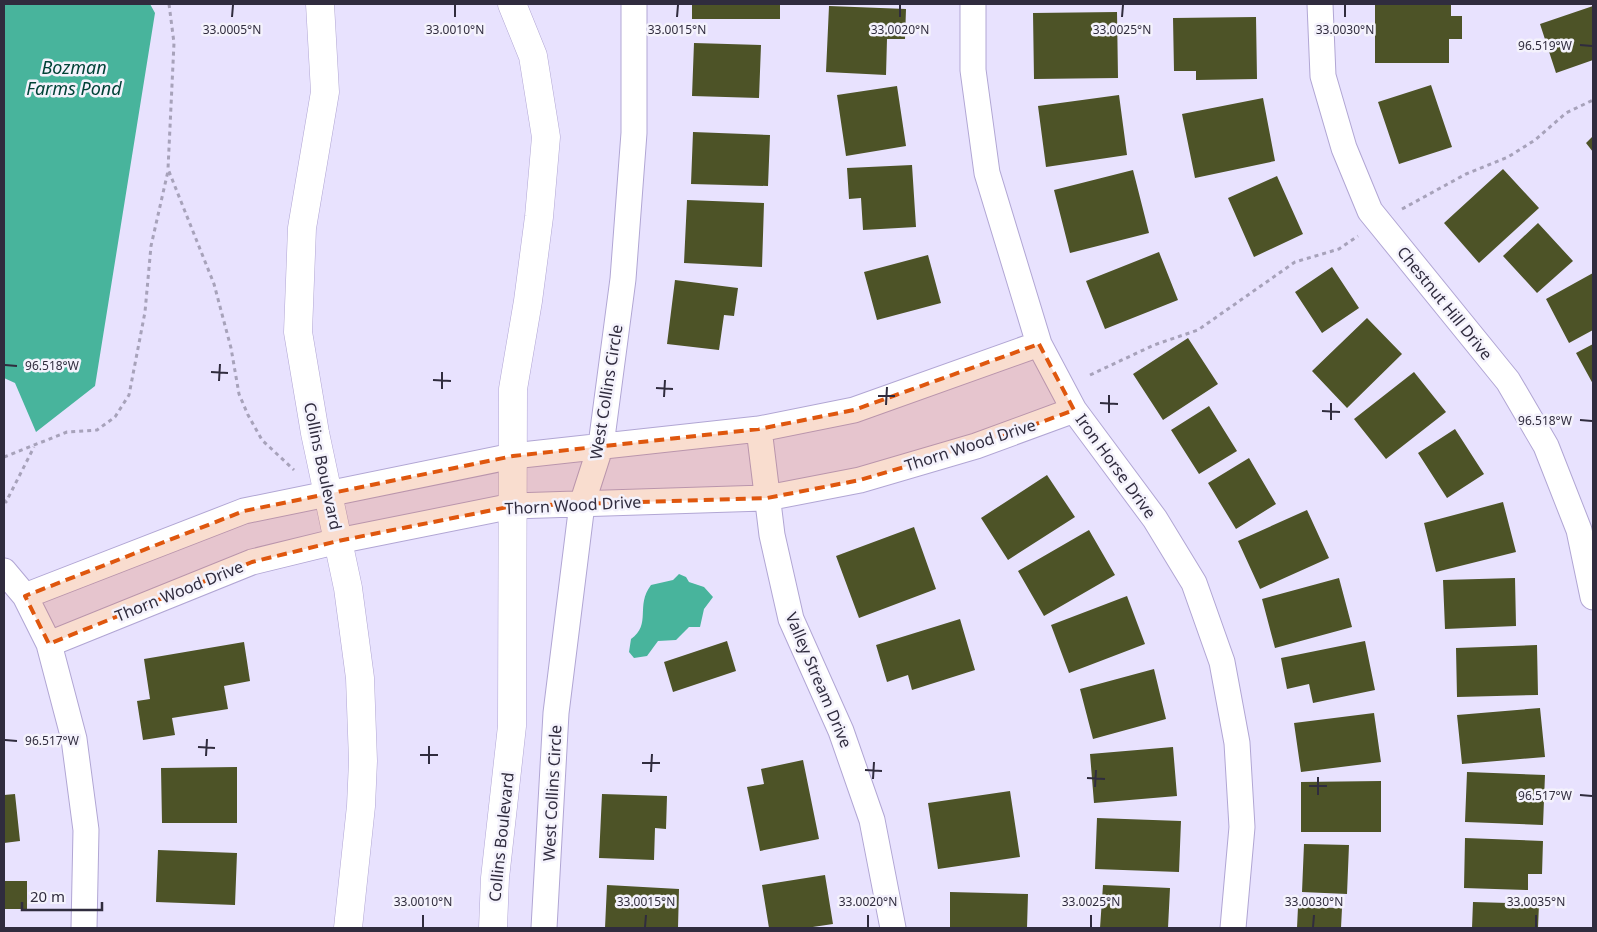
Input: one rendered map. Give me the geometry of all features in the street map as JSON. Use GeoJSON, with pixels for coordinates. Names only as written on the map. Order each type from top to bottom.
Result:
{"type":"FeatureCollection","features":[{"type":"Feature","properties":{"kind":"street","name":"Collins Boulevard"},"geometry":{"type":"LineString","coordinates":[[320,4],[325,92],[302,228],[298,332],[326,493],[338,541],[356,640],[363,718],[361,806],[348,928]]}},
{"type":"Feature","properties":{"kind":"street","name":"Collins Boulevard"},"geometry":{"type":"LineString","coordinates":[[493,928],[495,878],[512,726],[513,389],[539,217],[546,137],[533,56],[512,4]]}},
{"type":"Feature","properties":{"kind":"street","name":"West Collins Circle"},"geometry":{"type":"LineString","coordinates":[[544,928],[556,713],[582,504],[601,445],[623,279],[634,133],[634,4]]}},
{"type":"Feature","properties":{"kind":"street","name":"Iron Horse Drive"},"geometry":{"type":"LineString","coordinates":[[974,4],[973,70],[987,173],[1039,344],[1074,410],[1155,519],[1194,583],[1222,662],[1237,743],[1242,827],[1233,928]]}},
{"type":"Feature","properties":{"kind":"street","name":"Chestnut Hill Drive"},"geometry":{"type":"LineString","coordinates":[[1320,4],[1323,76],[1344,148],[1370,211],[1508,381],[1541,438],[1579,530],[1593,597]]}},
{"type":"Feature","properties":{"kind":"street"},"geometry":{"type":"LineString","coordinates":[[24,596],[244,511],[513,456],[760,429],[854,410],[1039,344]]}},
{"type":"Feature","properties":{"kind":"street","name":"Thorn Wood Drive"},"geometry":{"type":"LineString","coordinates":[[49,644],[252,562],[338,541],[513,506],[767,498],[860,480],[976,446],[1074,410]]}},
{"type":"Feature","properties":{"kind":"street","name":"Valley Stream Drive"},"geometry":{"type":"LineString","coordinates":[[760,429],[772,535],[791,619],[841,731],[872,820],[893,928]]}},
{"type":"Feature","properties":{"kind":"street"},"geometry":{"type":"LineString","coordinates":[[4,571],[24,596],[49,644],[74,739],[86,830],[84,928]]}},
{"type":"Feature","properties":{"kind":"path"},"geometry":{"type":"LineString","coordinates":[[4,457],[67,432],[97,430],[115,417],[129,395],[145,312],[151,246],[168,169],[174,43],[169,4]]}},
{"type":"Feature","properties":{"kind":"path"},"geometry":{"type":"LineString","coordinates":[[1090,375],[1154,345],[1198,330],[1294,262],[1339,249],[1380,223],[1466,174],[1508,157],[1535,140],[1566,113],[1593,100]]}},
{"type":"Feature","properties":{"kind":"path"},"geometry":{"type":"LineString","coordinates":[[168,169],[214,284],[231,348],[240,394],[248,415],[262,440],[296,472]]}},
{"type":"Feature","properties":{"kind":"path"},"geometry":{"type":"LineString","coordinates":[[4,500],[6,502],[34,446]]}},
{"type":"Feature","properties":{"kind":"highlighted area"},"geometry":{"type":"Polygon","coordinates":[[[1039,344],[1074,410],[976,446],[860,480],[767,498],[513,506],[338,541],[252,562],[49,644],[25,596],[244,511],[513,456],[759,429],[854,410],[1039,344]]]}},
{"type":"Feature","properties":{"kind":"water","name":"Bozman Farms Pond"},"geometry":{"type":"Polygon","coordinates":[[[4,4],[150,4],[155,13],[95,386],[36,432],[15,383],[4,378],[4,4]]]}},
{"type":"Feature","properties":{"kind":"water"},"geometry":{"type":"Polygon","coordinates":[[[679,574],[686,577],[689,582],[704,587],[713,597],[704,609],[700,627],[689,627],[676,640],[658,641],[647,656],[634,658],[629,652],[631,639],[641,627],[646,593],[651,585],[673,580],[679,574]]]}},
{"type":"Feature","properties":{"kind":"building"},"geometry":{"type":"Polygon","coordinates":[[[692,4],[780,4],[780,19],[692,19],[692,4]]]}},
{"type":"Feature","properties":{"kind":"building"},"geometry":{"type":"Polygon","coordinates":[[[1375,4],[1451,4],[1451,16],[1462,16],[1462,39],[1449,39],[1449,63],[1375,63],[1375,4]]]}},
{"type":"Feature","properties":{"kind":"building"},"geometry":{"type":"Polygon","coordinates":[[[829,6],[906,9],[905,39],[887,39],[886,75],[826,72],[829,6]]]}},
{"type":"Feature","properties":{"kind":"building"},"geometry":{"type":"Polygon","coordinates":[[[1593,6],[1593,60],[1556,73],[1540,24],[1593,6]]]}},
{"type":"Feature","properties":{"kind":"building"},"geometry":{"type":"Polygon","coordinates":[[[1117,12],[1118,78],[1034,79],[1033,13],[1117,12]]]}},
{"type":"Feature","properties":{"kind":"building"},"geometry":{"type":"Polygon","coordinates":[[[1256,17],[1257,79],[1196,80],[1196,71],[1174,71],[1173,18],[1256,17]]]}},
{"type":"Feature","properties":{"kind":"building"},"geometry":{"type":"Polygon","coordinates":[[[694,43],[761,45],[759,98],[692,96],[694,43]]]}},
{"type":"Feature","properties":{"kind":"building"},"geometry":{"type":"Polygon","coordinates":[[[1431,85],[1452,147],[1399,164],[1378,102],[1431,85]]]}},
{"type":"Feature","properties":{"kind":"building"},"geometry":{"type":"Polygon","coordinates":[[[897,86],[906,146],[846,156],[837,95],[897,86]]]}},
{"type":"Feature","properties":{"kind":"building"},"geometry":{"type":"Polygon","coordinates":[[[1119,95],[1127,155],[1046,167],[1038,106],[1119,95]]]}},
{"type":"Feature","properties":{"kind":"building"},"geometry":{"type":"Polygon","coordinates":[[[1263,98],[1275,161],[1195,178],[1182,114],[1263,98]]]}},
{"type":"Feature","properties":{"kind":"building"},"geometry":{"type":"Polygon","coordinates":[[[693,132],[770,135],[768,186],[691,184],[693,132]]]}},
{"type":"Feature","properties":{"kind":"building"},"geometry":{"type":"Polygon","coordinates":[[[1593,136],[1593,152],[1586,143],[1593,136]]]}},
{"type":"Feature","properties":{"kind":"building"},"geometry":{"type":"Polygon","coordinates":[[[912,165],[916,227],[863,230],[861,198],[849,199],[847,168],[912,165]]]}},
{"type":"Feature","properties":{"kind":"building"},"geometry":{"type":"Polygon","coordinates":[[[1503,169],[1539,208],[1479,263],[1444,223],[1503,169]]]}},
{"type":"Feature","properties":{"kind":"building"},"geometry":{"type":"Polygon","coordinates":[[[1133,170],[1149,233],[1070,253],[1054,190],[1133,170]]]}},
{"type":"Feature","properties":{"kind":"building"},"geometry":{"type":"Polygon","coordinates":[[[1277,176],[1303,234],[1254,257],[1228,198],[1277,176]]]}},
{"type":"Feature","properties":{"kind":"building"},"geometry":{"type":"Polygon","coordinates":[[[687,200],[764,203],[762,267],[684,263],[687,200]]]}},
{"type":"Feature","properties":{"kind":"building"},"geometry":{"type":"Polygon","coordinates":[[[1538,223],[1573,261],[1537,293],[1503,256],[1538,223]]]}},
{"type":"Feature","properties":{"kind":"building"},"geometry":{"type":"Polygon","coordinates":[[[1159,252],[1178,300],[1105,329],[1086,281],[1159,252]]]}},
{"type":"Feature","properties":{"kind":"building"},"geometry":{"type":"Polygon","coordinates":[[[928,255],[941,303],[877,320],[864,272],[928,255]]]}},
{"type":"Feature","properties":{"kind":"building"},"geometry":{"type":"Polygon","coordinates":[[[1332,267],[1359,308],[1322,333],[1295,292],[1332,267]]]}},
{"type":"Feature","properties":{"kind":"building"},"geometry":{"type":"Polygon","coordinates":[[[1593,273],[1593,330],[1569,343],[1546,299],[1593,273]]]}},
{"type":"Feature","properties":{"kind":"building"},"geometry":{"type":"Polygon","coordinates":[[[675,280],[738,288],[734,316],[724,315],[719,350],[667,344],[675,280]]]}},
{"type":"Feature","properties":{"kind":"building"},"geometry":{"type":"Polygon","coordinates":[[[1367,318],[1402,354],[1347,408],[1312,371],[1367,318]]]}},
{"type":"Feature","properties":{"kind":"building"},"geometry":{"type":"Polygon","coordinates":[[[1188,338],[1218,384],[1163,420],[1133,374],[1188,338]]]}},
{"type":"Feature","properties":{"kind":"building"},"geometry":{"type":"Polygon","coordinates":[[[1593,344],[1593,384],[1576,353],[1593,344]]]}},
{"type":"Feature","properties":{"kind":"building"},"geometry":{"type":"Polygon","coordinates":[[[1414,372],[1446,412],[1386,459],[1354,419],[1414,372]]]}},
{"type":"Feature","properties":{"kind":"building"},"geometry":{"type":"Polygon","coordinates":[[[1209,406],[1237,451],[1199,474],[1171,430],[1209,406]]]}},
{"type":"Feature","properties":{"kind":"building"},"geometry":{"type":"Polygon","coordinates":[[[1455,429],[1484,474],[1447,498],[1418,453],[1455,429]]]}},
{"type":"Feature","properties":{"kind":"building"},"geometry":{"type":"Polygon","coordinates":[[[1249,458],[1276,504],[1236,529],[1208,483],[1249,458]]]}},
{"type":"Feature","properties":{"kind":"building"},"geometry":{"type":"Polygon","coordinates":[[[1047,475],[1075,517],[1008,560],[981,518],[1047,475]]]}},
{"type":"Feature","properties":{"kind":"building"},"geometry":{"type":"Polygon","coordinates":[[[1503,502],[1516,552],[1436,572],[1424,523],[1503,502]]]}},
{"type":"Feature","properties":{"kind":"building"},"geometry":{"type":"Polygon","coordinates":[[[1307,510],[1329,558],[1260,589],[1238,541],[1307,510]]]}},
{"type":"Feature","properties":{"kind":"building"},"geometry":{"type":"Polygon","coordinates":[[[914,527],[936,589],[859,618],[836,556],[914,527]]]}},
{"type":"Feature","properties":{"kind":"building"},"geometry":{"type":"Polygon","coordinates":[[[1089,530],[1115,575],[1044,616],[1018,571],[1089,530]]]}},
{"type":"Feature","properties":{"kind":"building"},"geometry":{"type":"Polygon","coordinates":[[[1339,578],[1352,627],[1275,648],[1262,599],[1339,578]]]}},
{"type":"Feature","properties":{"kind":"building"},"geometry":{"type":"Polygon","coordinates":[[[1515,578],[1516,626],[1445,629],[1443,580],[1515,578]]]}},
{"type":"Feature","properties":{"kind":"building"},"geometry":{"type":"Polygon","coordinates":[[[1127,596],[1145,644],[1069,673],[1051,625],[1127,596]]]}},
{"type":"Feature","properties":{"kind":"building"},"geometry":{"type":"Polygon","coordinates":[[[960,619],[975,670],[912,690],[908,675],[887,682],[876,645],[960,619]]]}},
{"type":"Feature","properties":{"kind":"building"},"geometry":{"type":"Polygon","coordinates":[[[727,641],[736,671],[673,692],[664,662],[727,641]]]}},
{"type":"Feature","properties":{"kind":"building"},"geometry":{"type":"Polygon","coordinates":[[[1365,641],[1375,690],[1313,703],[1309,684],[1287,689],[1281,658],[1365,641]]]}},
{"type":"Feature","properties":{"kind":"building"},"geometry":{"type":"Polygon","coordinates":[[[244,642],[250,681],[224,686],[228,709],[172,718],[175,735],[143,740],[137,701],[150,699],[144,659],[244,642]]]}},
{"type":"Feature","properties":{"kind":"building"},"geometry":{"type":"Polygon","coordinates":[[[1537,645],[1538,695],[1457,697],[1456,648],[1537,645]]]}},
{"type":"Feature","properties":{"kind":"building"},"geometry":{"type":"Polygon","coordinates":[[[1154,669],[1166,719],[1093,739],[1080,689],[1154,669]]]}},
{"type":"Feature","properties":{"kind":"building"},"geometry":{"type":"Polygon","coordinates":[[[1540,708],[1545,757],[1462,764],[1457,715],[1540,708]]]}},
{"type":"Feature","properties":{"kind":"building"},"geometry":{"type":"Polygon","coordinates":[[[1374,713],[1381,762],[1301,772],[1294,723],[1374,713]]]}},
{"type":"Feature","properties":{"kind":"building"},"geometry":{"type":"Polygon","coordinates":[[[1173,747],[1177,796],[1094,803],[1090,754],[1173,747]]]}},
{"type":"Feature","properties":{"kind":"building"},"geometry":{"type":"Polygon","coordinates":[[[803,760],[819,839],[760,851],[747,787],[764,784],[761,769],[803,760]]]}},
{"type":"Feature","properties":{"kind":"building"},"geometry":{"type":"Polygon","coordinates":[[[237,767],[237,823],[162,823],[161,768],[237,767]]]}},
{"type":"Feature","properties":{"kind":"building"},"geometry":{"type":"Polygon","coordinates":[[[1467,772],[1545,775],[1543,825],[1465,822],[1467,772]]]}},
{"type":"Feature","properties":{"kind":"building"},"geometry":{"type":"Polygon","coordinates":[[[1381,781],[1381,832],[1301,832],[1301,782],[1381,781]]]}},
{"type":"Feature","properties":{"kind":"building"},"geometry":{"type":"Polygon","coordinates":[[[1010,791],[1020,857],[938,869],[928,803],[1010,791]]]}},
{"type":"Feature","properties":{"kind":"building"},"geometry":{"type":"Polygon","coordinates":[[[15,794],[20,841],[4,843],[4,795],[15,794]]]}},
{"type":"Feature","properties":{"kind":"building"},"geometry":{"type":"Polygon","coordinates":[[[602,794],[667,796],[666,829],[655,828],[654,860],[599,858],[602,794]]]}},
{"type":"Feature","properties":{"kind":"building"},"geometry":{"type":"Polygon","coordinates":[[[1097,818],[1181,821],[1179,872],[1095,869],[1097,818]]]}},
{"type":"Feature","properties":{"kind":"building"},"geometry":{"type":"Polygon","coordinates":[[[1465,838],[1543,841],[1542,874],[1528,874],[1528,890],[1464,888],[1465,838]]]}},
{"type":"Feature","properties":{"kind":"building"},"geometry":{"type":"Polygon","coordinates":[[[1304,844],[1349,845],[1347,894],[1302,892],[1304,844]]]}},
{"type":"Feature","properties":{"kind":"building"},"geometry":{"type":"Polygon","coordinates":[[[158,850],[237,853],[235,905],[156,902],[158,850]]]}},
{"type":"Feature","properties":{"kind":"building"},"geometry":{"type":"Polygon","coordinates":[[[825,875],[833,924],[806,928],[769,928],[762,885],[825,875]]]}},
{"type":"Feature","properties":{"kind":"building"},"geometry":{"type":"Polygon","coordinates":[[[4,881],[27,881],[27,909],[4,909],[4,881]]]}},
{"type":"Feature","properties":{"kind":"building"},"geometry":{"type":"Polygon","coordinates":[[[607,885],[679,889],[678,928],[605,928],[607,885]]]}},
{"type":"Feature","properties":{"kind":"building"},"geometry":{"type":"Polygon","coordinates":[[[1103,885],[1170,888],[1168,928],[1100,928],[1103,885]]]}},
{"type":"Feature","properties":{"kind":"building"},"geometry":{"type":"Polygon","coordinates":[[[950,892],[1028,894],[1027,928],[950,928],[950,892]]]}},
{"type":"Feature","properties":{"kind":"building"},"geometry":{"type":"Polygon","coordinates":[[[1473,902],[1539,904],[1538,928],[1472,928],[1473,902]]]}},
{"type":"Feature","properties":{"kind":"building"},"geometry":{"type":"Polygon","coordinates":[[[1298,907],[1342,908],[1341,928],[1297,928],[1298,907]]]}}]}
